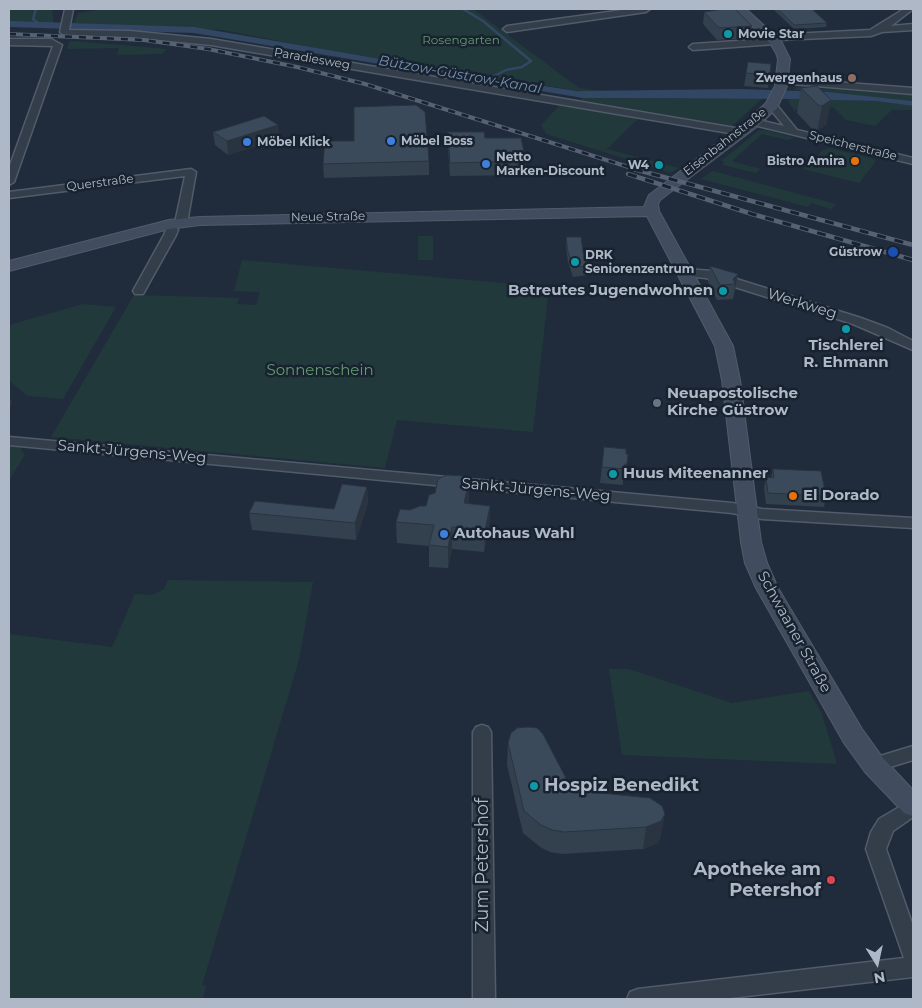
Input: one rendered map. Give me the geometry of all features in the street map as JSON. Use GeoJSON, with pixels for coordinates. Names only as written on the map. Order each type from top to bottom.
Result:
{"type":"FeatureCollection","features":[{"type":"Feature","properties":{"kind":"main road","name":"Eisenbahnstraße"},"geometry":{"type":"LineString","coordinates":[[740,9],[773,40]]}},
{"type":"Feature","properties":{"kind":"main road","name":"Eisenbahnstraße"},"geometry":{"type":"LineString","coordinates":[[652,211],[651,204],[654,198],[754,122],[773,104],[781,84],[784,59],[769,31],[747,9]]}},
{"type":"Feature","properties":{"kind":"main road","name":"Neue Straße"},"geometry":{"type":"LineString","coordinates":[[9,266],[175,224],[219,219],[652,211]]}},
{"type":"Feature","properties":{"kind":"main road","name":"Schwaaner Straße"},"geometry":{"type":"LineString","coordinates":[[652,211],[687,273],[724,346],[731,380],[746,511],[756,563],[767,588],[838,712],[874,765],[913,806]]}},
{"type":"Feature","properties":{"kind":"street","name":"Paradiesweg"},"geometry":{"type":"LineString","coordinates":[[69,9],[64,32],[159,36],[219,43],[741,132]]}},
{"type":"Feature","properties":{"kind":"street"},"geometry":{"type":"LineString","coordinates":[[507,29],[646,9]]}},
{"type":"Feature","properties":{"kind":"street"},"geometry":{"type":"LineString","coordinates":[[693,47],[871,33],[909,9]]}},
{"type":"Feature","properties":{"kind":"street"},"geometry":{"type":"LineString","coordinates":[[880,29],[913,27]]}},
{"type":"Feature","properties":{"kind":"street"},"geometry":{"type":"LineString","coordinates":[[9,42],[51,42],[58,45],[9,182]]}},
{"type":"Feature","properties":{"kind":"street"},"geometry":{"type":"LineString","coordinates":[[781,84],[913,91]]}},
{"type":"Feature","properties":{"kind":"street","name":"Speicherstraße"},"geometry":{"type":"LineString","coordinates":[[773,104],[793,132]]}},
{"type":"Feature","properties":{"kind":"street","name":"Speicherstraße"},"geometry":{"type":"LineString","coordinates":[[754,122],[913,161]]}},
{"type":"Feature","properties":{"kind":"street","name":"Querstraße"},"geometry":{"type":"LineString","coordinates":[[9,195],[191,172],[175,224]]}},
{"type":"Feature","properties":{"kind":"street"},"geometry":{"type":"LineString","coordinates":[[139,291],[175,224]]}},
{"type":"Feature","properties":{"kind":"street","name":"Werkweg"},"geometry":{"type":"LineString","coordinates":[[687,273],[702,273],[857,321],[884,331],[913,346]]}},
{"type":"Feature","properties":{"kind":"street","name":"Sankt-Jürgens-Weg"},"geometry":{"type":"LineString","coordinates":[[9,440],[732,508],[762,514],[913,523]]}},
{"type":"Feature","properties":{"kind":"street","name":"Zum Petershof"},"geometry":{"type":"LineString","coordinates":[[482,732],[484,999]]}},
{"type":"Feature","properties":{"kind":"street"},"geometry":{"type":"LineString","coordinates":[[874,765],[913,753]]}},
{"type":"Feature","properties":{"kind":"street"},"geometry":{"type":"LineString","coordinates":[[913,806],[886,825],[881,832],[876,849],[913,955]]}},
{"type":"Feature","properties":{"kind":"street"},"geometry":{"type":"LineString","coordinates":[[638,999],[913,966]]}},
{"type":"Feature","properties":{"kind":"green space","name":"Rosengarten"},"geometry":{"type":"Polygon","coordinates":[[[106,9],[473,9],[579,88],[601,91],[579,91],[320,49],[223,30],[74,23],[78,13],[106,9]]]}},
{"type":"Feature","properties":{"kind":"green space"},"geometry":{"type":"Polygon","coordinates":[[[9,10],[52,10],[54,26],[9,27],[9,10]]]}},
{"type":"Feature","properties":{"kind":"green space"},"geometry":{"type":"Polygon","coordinates":[[[70,41],[166,49],[162,54],[117,55],[119,48],[67,49],[70,41]]]}},
{"type":"Feature","properties":{"kind":"green space"},"geometry":{"type":"Polygon","coordinates":[[[797,87],[913,95],[913,101],[794,90],[797,87]]]}},
{"type":"Feature","properties":{"kind":"green space"},"geometry":{"type":"Polygon","coordinates":[[[582,98],[763,98],[732,126],[581,100],[582,98]]]}},
{"type":"Feature","properties":{"kind":"green space"},"geometry":{"type":"Polygon","coordinates":[[[790,98],[876,101],[913,106],[913,110],[892,110],[875,126],[846,120],[833,107],[794,110],[788,102],[790,98]]]}},
{"type":"Feature","properties":{"kind":"green space"},"geometry":{"type":"Polygon","coordinates":[[[560,105],[638,119],[607,149],[679,168],[671,173],[546,134],[541,125],[560,105]]]}},
{"type":"Feature","properties":{"kind":"green space"},"geometry":{"type":"Polygon","coordinates":[[[765,130],[795,138],[787,140],[762,134],[732,161],[760,169],[756,173],[723,165],[724,162],[721,161],[758,131],[765,130]]]}},
{"type":"Feature","properties":{"kind":"green space"},"geometry":{"type":"Polygon","coordinates":[[[829,148],[871,158],[876,161],[859,183],[803,169],[823,150],[829,148]]]}},
{"type":"Feature","properties":{"kind":"green space"},"geometry":{"type":"Polygon","coordinates":[[[713,171],[836,204],[831,209],[811,203],[808,207],[701,179],[713,171]]]}},
{"type":"Feature","properties":{"kind":"green space"},"geometry":{"type":"Polygon","coordinates":[[[418,236],[433,236],[433,260],[418,260],[418,236]]]}},
{"type":"Feature","properties":{"kind":"green space","name":"Sonnenschein"},"geometry":{"type":"Polygon","coordinates":[[[242,260],[549,287],[533,432],[397,420],[385,468],[51,437],[134,295],[239,298],[237,304],[256,305],[260,292],[234,291],[242,260]]]}},
{"type":"Feature","properties":{"kind":"green space"},"geometry":{"type":"Polygon","coordinates":[[[83,304],[116,307],[63,399],[27,396],[9,380],[9,325],[83,304]]]}},
{"type":"Feature","properties":{"kind":"green space"},"geometry":{"type":"Polygon","coordinates":[[[9,446],[20,447],[25,455],[9,480],[9,446]]]}},
{"type":"Feature","properties":{"kind":"green space"},"geometry":{"type":"Polygon","coordinates":[[[168,580],[313,582],[299,660],[202,985],[206,986],[203,999],[9,999],[9,634],[112,647],[135,594],[152,595],[164,589],[168,580]]]}},
{"type":"Feature","properties":{"kind":"green space"},"geometry":{"type":"Polygon","coordinates":[[[609,669],[629,669],[732,703],[809,691],[822,714],[837,764],[622,755],[609,669]]]}},
{"type":"Feature","properties":{"kind":"water"},"geometry":{"type":"Polygon","coordinates":[[[741,89],[827,92],[913,101],[913,106],[876,101],[797,99],[593,98],[583,95],[579,91],[741,89]]]}},
{"type":"Feature","properties":{"kind":"building"},"geometry":{"type":"Polygon","coordinates":[[[735,9],[752,26],[719,28],[704,12],[735,9]]]}},
{"type":"Feature","properties":{"kind":"building"},"geometry":{"type":"Polygon","coordinates":[[[778,9],[812,9],[827,23],[794,25],[778,9]]]}},
{"type":"Feature","properties":{"kind":"building"},"geometry":{"type":"Polygon","coordinates":[[[748,62],[771,64],[770,75],[746,73],[748,62]]]}},
{"type":"Feature","properties":{"kind":"building"},"geometry":{"type":"Polygon","coordinates":[[[817,86],[831,100],[822,106],[818,105],[801,88],[817,86]]]}},
{"type":"Feature","properties":{"kind":"building","name":"Möbel Boss"},"geometry":{"type":"Polygon","coordinates":[[[416,105],[425,112],[429,161],[323,164],[325,141],[354,141],[354,107],[416,105]]]}},
{"type":"Feature","properties":{"kind":"building"},"geometry":{"type":"Polygon","coordinates":[[[264,116],[278,125],[227,141],[213,132],[264,116]]]}},
{"type":"Feature","properties":{"kind":"building"},"geometry":{"type":"Polygon","coordinates":[[[448,132],[484,132],[485,138],[521,138],[526,161],[450,163],[448,132]]]}},
{"type":"Feature","properties":{"kind":"building"},"geometry":{"type":"Polygon","coordinates":[[[566,237],[581,237],[583,252],[589,266],[574,267],[568,252],[566,237]]]}},
{"type":"Feature","properties":{"kind":"building"},"geometry":{"type":"Polygon","coordinates":[[[710,266],[738,274],[733,279],[735,284],[720,285],[710,266]]]}},
{"type":"Feature","properties":{"kind":"building"},"geometry":{"type":"Polygon","coordinates":[[[604,447],[626,449],[626,454],[628,454],[627,464],[625,464],[624,469],[602,467],[604,447]]]}},
{"type":"Feature","properties":{"kind":"building"},"geometry":{"type":"Polygon","coordinates":[[[773,469],[821,471],[826,496],[768,493],[766,477],[774,478],[773,469]]]}},
{"type":"Feature","properties":{"kind":"building"},"geometry":{"type":"Polygon","coordinates":[[[447,475],[463,476],[469,482],[464,503],[490,506],[485,530],[452,527],[448,547],[429,545],[434,525],[396,522],[400,509],[410,510],[426,506],[429,495],[435,493],[438,479],[447,475]]]}},
{"type":"Feature","properties":{"kind":"building"},"geometry":{"type":"Polygon","coordinates":[[[342,484],[367,487],[355,523],[249,513],[255,501],[334,509],[342,484]]]}},
{"type":"Feature","properties":{"kind":"building"},"geometry":{"type":"Polygon","coordinates":[[[517,728],[537,728],[543,734],[569,784],[581,791],[650,798],[662,806],[665,814],[661,821],[646,827],[564,832],[552,830],[541,825],[524,811],[508,743],[511,733],[517,728]]]}},
{"type":"Feature","properties":{"kind":"waterway"},"geometry":{"type":"LineString","coordinates":[[36,9],[33,19],[39,24]]}},
{"type":"Feature","properties":{"kind":"waterway"},"geometry":{"type":"LineString","coordinates":[[463,9],[483,21],[531,61],[522,67],[506,70],[486,80]]}},
{"type":"Feature","properties":{"kind":"waterway","name":"Bützow-Güstrow-Kanal"},"geometry":{"type":"LineString","coordinates":[[9,24],[194,30],[480,79],[583,95],[602,95]]}},
{"type":"Feature","properties":{"kind":"railway"},"geometry":{"type":"LineString","coordinates":[[9,34],[144,40],[208,49],[297,67],[365,84],[638,170]]}},
{"type":"Feature","properties":{"kind":"railway"},"geometry":{"type":"LineString","coordinates":[[634,169],[913,245]]}},
{"type":"Feature","properties":{"kind":"railway"},"geometry":{"type":"LineString","coordinates":[[628,174],[752,214],[913,260]]}},
{"type":"Feature","properties":{"kind":"place","name":"Movie Star"},"geometry":{"type":"Point","coordinates":[728,34]}},
{"type":"Feature","properties":{"kind":"place","name":"Zwergenhaus"},"geometry":{"type":"Point","coordinates":[852,78]}},
{"type":"Feature","properties":{"kind":"place","name":"Möbel Boss"},"geometry":{"type":"Point","coordinates":[391,141]}},
{"type":"Feature","properties":{"kind":"place","name":"Möbel Klick"},"geometry":{"type":"Point","coordinates":[247,142]}},
{"type":"Feature","properties":{"kind":"place","name":"Bistro Amira"},"geometry":{"type":"Point","coordinates":[855,161]}},
{"type":"Feature","properties":{"kind":"place","name":"Netto Marken-Discount"},"geometry":{"type":"Point","coordinates":[486,164]}},
{"type":"Feature","properties":{"kind":"place","name":"W4"},"geometry":{"type":"Point","coordinates":[659,165]}},
{"type":"Feature","properties":{"kind":"place","name":"Güstrow"},"geometry":{"type":"Point","coordinates":[893,252]}},
{"type":"Feature","properties":{"kind":"place","name":"DRK Seniorenzentrum"},"geometry":{"type":"Point","coordinates":[575,262]}},
{"type":"Feature","properties":{"kind":"place","name":"Betreutes Jugendwohnen"},"geometry":{"type":"Point","coordinates":[723,291]}},
{"type":"Feature","properties":{"kind":"place","name":"Tischlerei R. Ehmann"},"geometry":{"type":"Point","coordinates":[846,329]}},
{"type":"Feature","properties":{"kind":"place","name":"Neuapostolische Kirche Güstrow"},"geometry":{"type":"Point","coordinates":[657,403]}},
{"type":"Feature","properties":{"kind":"place","name":"Huus Miteenanner"},"geometry":{"type":"Point","coordinates":[613,474]}},
{"type":"Feature","properties":{"kind":"place","name":"El Dorado"},"geometry":{"type":"Point","coordinates":[793,496]}},
{"type":"Feature","properties":{"kind":"place","name":"Autohaus Wahl"},"geometry":{"type":"Point","coordinates":[444,534]}},
{"type":"Feature","properties":{"kind":"place","name":"Hospiz Benedikt"},"geometry":{"type":"Point","coordinates":[534,786]}},
{"type":"Feature","properties":{"kind":"place","name":"Apotheke am Petershof"},"geometry":{"type":"Point","coordinates":[831,880]}}]}
